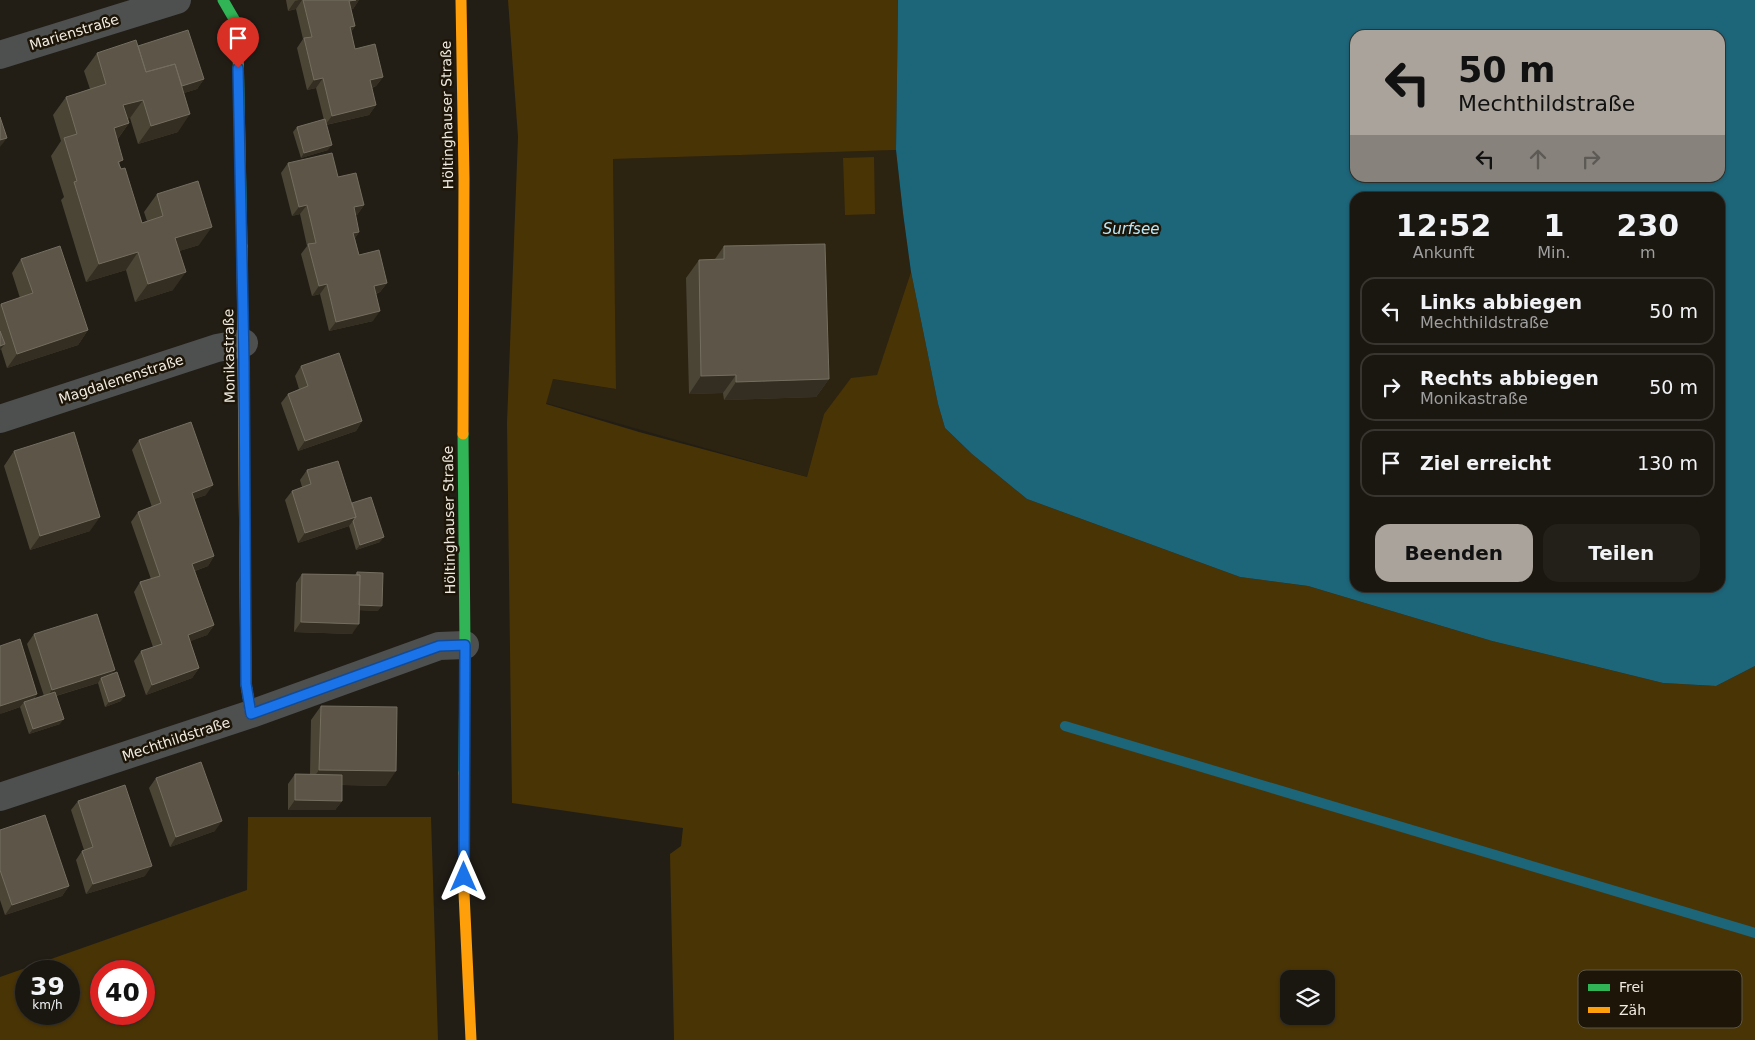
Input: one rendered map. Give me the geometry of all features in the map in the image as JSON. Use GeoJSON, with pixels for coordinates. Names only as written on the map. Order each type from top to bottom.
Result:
{"type":"FeatureCollection","features":[{"type":"Feature","properties":{"kind":"street","name":"Marienstraße"},"geometry":{"type":"LineString","coordinates":[[0,56],[177,0]]}},
{"type":"Feature","properties":{"kind":"street","name":"Monikastraße"},"geometry":{"type":"LineString","coordinates":[[223,0],[234,19],[238,48],[244,343],[246,684],[251,714]]}},
{"type":"Feature","properties":{"kind":"street","name":"Höltinghauser Straße"},"geometry":{"type":"LineString","coordinates":[[461,0],[464,178],[462,390],[465,645],[464,893],[471,1040]]}},
{"type":"Feature","properties":{"kind":"street","name":"Magdalenenstraße"},"geometry":{"type":"LineString","coordinates":[[0,419],[217,348],[244,343]]}},
{"type":"Feature","properties":{"kind":"street","name":"Mechthildstraße"},"geometry":{"type":"LineString","coordinates":[[0,797],[251,714],[439,646],[465,645]]}},
{"type":"Feature","properties":{"kind":"shaded area"},"geometry":{"type":"Polygon","coordinates":[[[508,0],[898,0],[896,150],[613,159],[616,389],[553,379],[546,404],[639,432],[807,477],[824,414],[851,378],[877,375],[911,272],[938,404],[945,428],[972,454],[1027,499],[1240,577],[1308,586],[1492,641],[1663,683],[1716,686],[1755,666],[1755,1040],[674,1040],[670,854],[681,846],[683,828],[512,803],[507,423],[518,137],[508,0]]]}},
{"type":"Feature","properties":{"kind":"shaded area"},"geometry":{"type":"Polygon","coordinates":[[[896,150],[911,272],[877,376],[824,414],[807,477],[546,403],[552,379],[615,389],[613,159],[896,150]]]}},
{"type":"Feature","properties":{"kind":"shaded area"},"geometry":{"type":"Polygon","coordinates":[[[874,157],[875,214],[845,215],[843,158],[874,157]]]}},
{"type":"Feature","properties":{"kind":"shaded area"},"geometry":{"type":"Polygon","coordinates":[[[248,817],[431,817],[438,1040],[0,1040],[0,977],[15,972],[15,1025],[80,1025],[80,960],[48,960],[247,890],[248,817]]]}},
{"type":"Feature","properties":{"kind":"water","name":"Surfsee"},"geometry":{"type":"Polygon","coordinates":[[[898,0],[1755,0],[1755,666],[1716,686],[1663,683],[1492,641],[1308,586],[1240,577],[1027,499],[972,454],[945,428],[938,404],[911,272],[896,150],[898,0]]]}},
{"type":"Feature","properties":{"kind":"building"},"geometry":{"type":"Polygon","coordinates":[[[303,0],[356,0],[349,1],[355,26],[350,27],[355,49],[375,44],[383,77],[370,80],[376,105],[332,116],[323,78],[314,80],[304,38],[312,37],[303,0]]]}},
{"type":"Feature","properties":{"kind":"building"},"geometry":{"type":"Polygon","coordinates":[[[188,30],[204,79],[182,86],[175,64],[146,72],[138,46],[188,30]]]}},
{"type":"Feature","properties":{"kind":"building"},"geometry":{"type":"Polygon","coordinates":[[[136,40],[146,72],[175,64],[190,114],[151,126],[143,100],[123,105],[129,123],[114,128],[123,160],[118,162],[121,169],[125,168],[142,223],[163,216],[157,194],[198,181],[212,227],[175,238],[186,272],[148,284],[138,252],[99,264],[74,182],[77,181],[64,138],[77,134],[66,97],[106,84],[97,53],[136,40]]]}},
{"type":"Feature","properties":{"kind":"building"},"geometry":{"type":"Polygon","coordinates":[[[0,117],[7,138],[0,140],[0,117]]]}},
{"type":"Feature","properties":{"kind":"building"},"geometry":{"type":"Polygon","coordinates":[[[325,119],[332,145],[304,153],[297,127],[325,119]]]}},
{"type":"Feature","properties":{"kind":"building"},"geometry":{"type":"Polygon","coordinates":[[[332,153],[338,177],[356,173],[364,205],[354,207],[359,232],[353,233],[359,255],[379,250],[387,283],[374,286],[380,311],[336,322],[327,284],[319,286],[308,244],[316,243],[307,205],[299,207],[288,163],[332,153]]]}},
{"type":"Feature","properties":{"kind":"building"},"geometry":{"type":"Polygon","coordinates":[[[825,244],[829,379],[736,382],[736,375],[701,376],[699,260],[724,259],[724,246],[825,244]]]}},
{"type":"Feature","properties":{"kind":"building"},"geometry":{"type":"Polygon","coordinates":[[[60,246],[88,330],[17,354],[1,304],[33,293],[21,259],[60,246]]]}},
{"type":"Feature","properties":{"kind":"building"},"geometry":{"type":"Polygon","coordinates":[[[0,331],[5,344],[0,346],[0,331]]]}},
{"type":"Feature","properties":{"kind":"building"},"geometry":{"type":"Polygon","coordinates":[[[339,353],[362,421],[305,441],[288,394],[308,386],[301,366],[339,353]]]}},
{"type":"Feature","properties":{"kind":"building"},"geometry":{"type":"Polygon","coordinates":[[[191,422],[213,485],[192,493],[214,556],[192,564],[214,625],[188,635],[199,668],[152,685],[141,651],[162,644],[140,582],[160,576],[138,512],[161,503],[139,440],[191,422]]]}},
{"type":"Feature","properties":{"kind":"building"},"geometry":{"type":"Polygon","coordinates":[[[74,432],[100,517],[40,536],[14,451],[74,432]]]}},
{"type":"Feature","properties":{"kind":"building"},"geometry":{"type":"Polygon","coordinates":[[[338,461],[356,517],[305,533],[292,491],[311,484],[307,470],[338,461]]]}},
{"type":"Feature","properties":{"kind":"building"},"geometry":{"type":"Polygon","coordinates":[[[371,497],[384,537],[360,545],[353,521],[356,517],[352,503],[371,497]]]}},
{"type":"Feature","properties":{"kind":"building"},"geometry":{"type":"Polygon","coordinates":[[[357,572],[383,573],[382,606],[359,605],[360,575],[357,575],[357,572]]]}},
{"type":"Feature","properties":{"kind":"building"},"geometry":{"type":"Polygon","coordinates":[[[302,574],[360,575],[359,624],[301,622],[302,574]]]}},
{"type":"Feature","properties":{"kind":"building"},"geometry":{"type":"Polygon","coordinates":[[[97,614],[115,670],[52,690],[34,634],[97,614]]]}},
{"type":"Feature","properties":{"kind":"building"},"geometry":{"type":"Polygon","coordinates":[[[20,639],[37,694],[0,706],[0,646],[20,639]]]}},
{"type":"Feature","properties":{"kind":"building"},"geometry":{"type":"Polygon","coordinates":[[[117,672],[125,696],[109,702],[101,678],[117,672]]]}},
{"type":"Feature","properties":{"kind":"building"},"geometry":{"type":"Polygon","coordinates":[[[55,692],[64,719],[33,729],[24,702],[55,692]]]}},
{"type":"Feature","properties":{"kind":"building"},"geometry":{"type":"Polygon","coordinates":[[[321,706],[397,707],[396,771],[319,770],[321,706]]]}},
{"type":"Feature","properties":{"kind":"building"},"geometry":{"type":"Polygon","coordinates":[[[201,762],[222,821],[176,837],[156,778],[201,762]]]}},
{"type":"Feature","properties":{"kind":"building"},"geometry":{"type":"Polygon","coordinates":[[[295,774],[342,775],[342,801],[295,800],[295,774]]]}},
{"type":"Feature","properties":{"kind":"building"},"geometry":{"type":"Polygon","coordinates":[[[125,785],[152,866],[93,884],[82,851],[93,847],[78,801],[125,785]]]}},
{"type":"Feature","properties":{"kind":"building"},"geometry":{"type":"Polygon","coordinates":[[[45,815],[69,886],[12,905],[0,870],[0,830],[45,815]]]}},
{"type":"Feature","properties":{"kind":"waterway"},"geometry":{"type":"LineString","coordinates":[[1065,726],[1755,933]]}},
{"type":"Feature","properties":{"kind":"traffic: fast"},"geometry":{"type":"LineString","coordinates":[[223,0],[234,19],[238,48],[242,246]]}},
{"type":"Feature","properties":{"kind":"traffic: fast"},"geometry":{"type":"LineString","coordinates":[[463,434],[464,773]]}},
{"type":"Feature","properties":{"kind":"traffic: slow"},"geometry":{"type":"LineString","coordinates":[[461,0],[464,178],[463,434]]}},
{"type":"Feature","properties":{"kind":"traffic: slow"},"geometry":{"type":"LineString","coordinates":[[242,246],[246,684],[251,714]]}},
{"type":"Feature","properties":{"kind":"traffic: slow"},"geometry":{"type":"LineString","coordinates":[[464,773],[464,893],[471,1040]]}},
{"type":"Feature","properties":{"kind":"route"},"geometry":{"type":"LineString","coordinates":[[238,68],[244,362],[246,684],[251,714],[439,646],[465,645],[464,877]]}}]}
